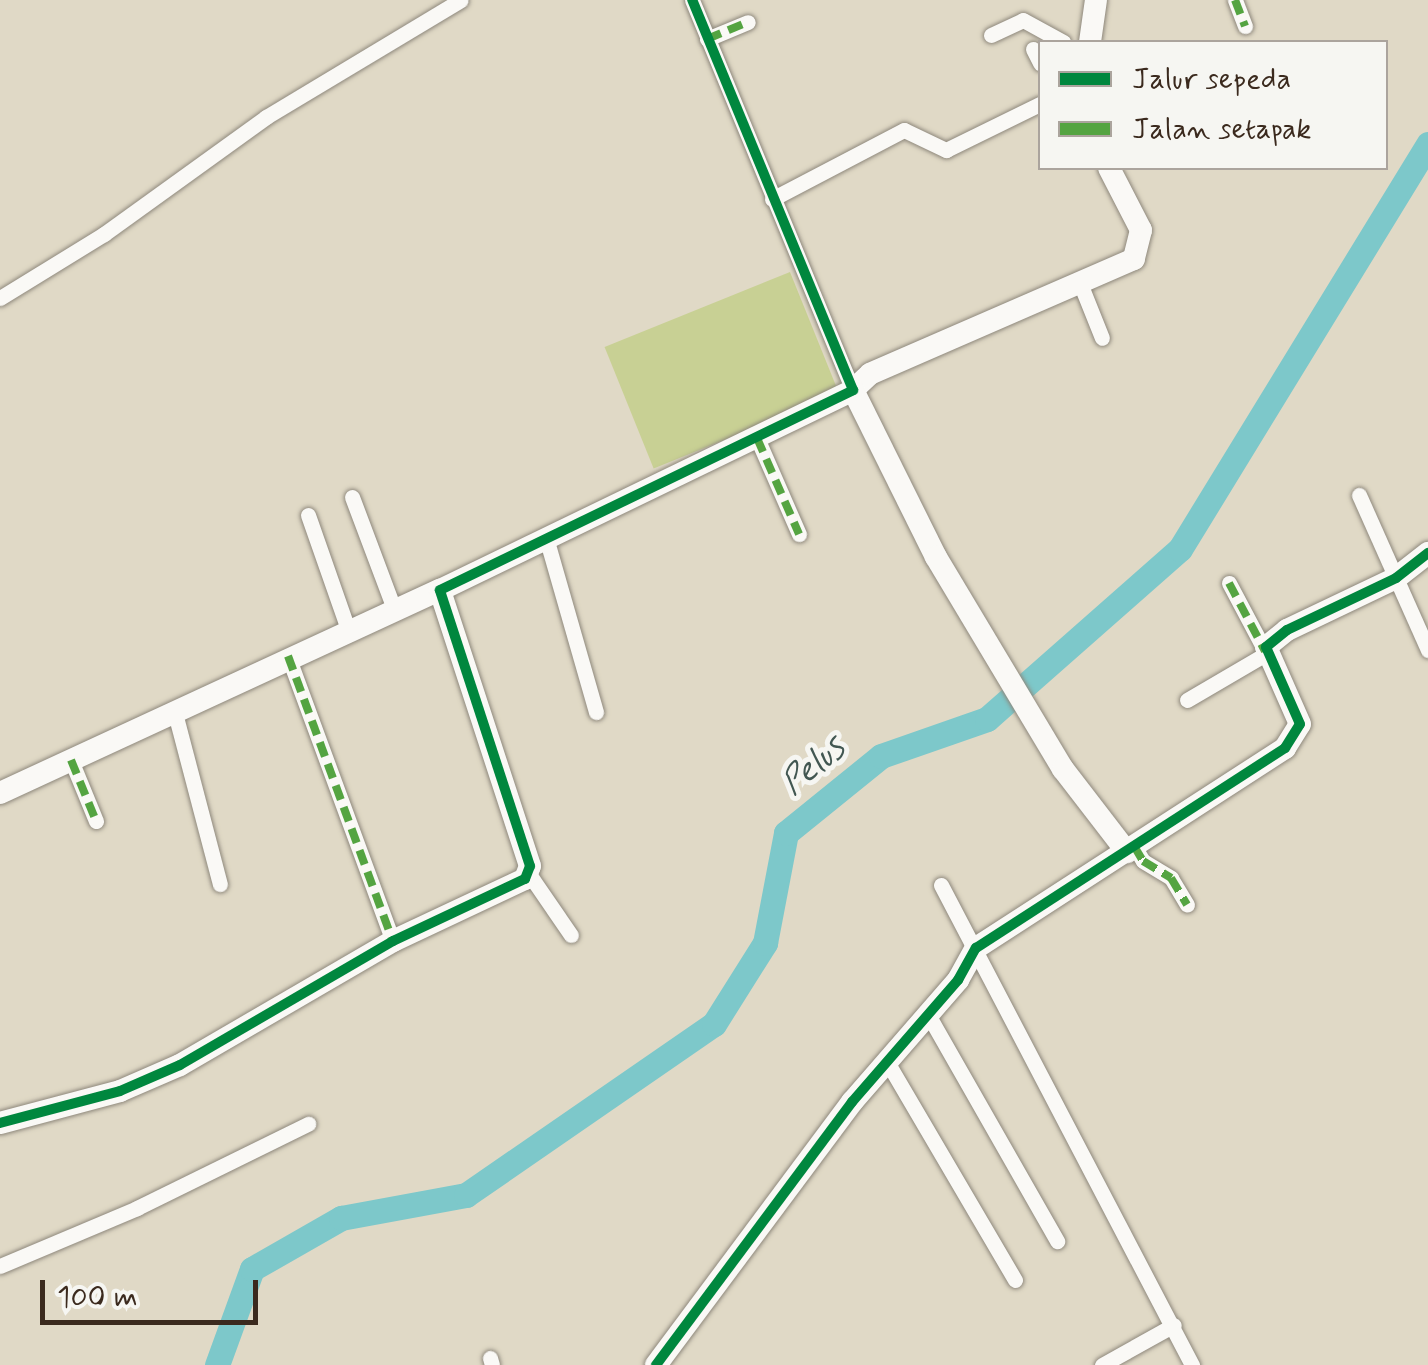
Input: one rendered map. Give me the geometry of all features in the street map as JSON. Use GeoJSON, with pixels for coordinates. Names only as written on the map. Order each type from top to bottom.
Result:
{"type":"FeatureCollection","features":[{"type":"Feature","properties":{"kind":"street"},"geometry":{"type":"LineString","coordinates":[[0,298],[104,234],[266,117],[460,0]]}},
{"type":"Feature","properties":{"kind":"street"},"geometry":{"type":"LineString","coordinates":[[692,0],[853,390],[936,558],[1038,727],[1130,849],[1171,878],[1187,906]]}},
{"type":"Feature","properties":{"kind":"street"},"geometry":{"type":"LineString","coordinates":[[1090,40],[1096,0]]}},
{"type":"Feature","properties":{"kind":"street"},"geometry":{"type":"LineString","coordinates":[[1235,0],[1245,26]]}},
{"type":"Feature","properties":{"kind":"street"},"geometry":{"type":"LineString","coordinates":[[991,34],[1023,20],[1059,40]]}},
{"type":"Feature","properties":{"kind":"street"},"geometry":{"type":"LineString","coordinates":[[707,39],[748,22]]}},
{"type":"Feature","properties":{"kind":"street"},"geometry":{"type":"LineString","coordinates":[[772,199],[904,130],[946,150],[1038,105]]}},
{"type":"Feature","properties":{"kind":"street"},"geometry":{"type":"LineString","coordinates":[[0,793],[288,656],[547,541],[853,390],[870,374],[1134,259],[1142,244],[1110,170]]}},
{"type":"Feature","properties":{"kind":"street"},"geometry":{"type":"LineString","coordinates":[[1080,283],[1102,338]]}},
{"type":"Feature","properties":{"kind":"street"},"geometry":{"type":"LineString","coordinates":[[757,438],[799,534]]}},
{"type":"Feature","properties":{"kind":"street"},"geometry":{"type":"LineString","coordinates":[[1359,495],[1428,650]]}},
{"type":"Feature","properties":{"kind":"street"},"geometry":{"type":"LineString","coordinates":[[352,496],[394,609]]}},
{"type":"Feature","properties":{"kind":"street"},"geometry":{"type":"LineString","coordinates":[[308,515],[348,629]]}},
{"type":"Feature","properties":{"kind":"street"},"geometry":{"type":"LineString","coordinates":[[547,541],[596,712]]}},
{"type":"Feature","properties":{"kind":"street"},"geometry":{"type":"LineString","coordinates":[[1187,700],[1264,653],[1287,630],[1396,578],[1428,553]]}},
{"type":"Feature","properties":{"kind":"street"},"geometry":{"type":"LineString","coordinates":[[656,1365],[886,1060],[926,1011],[958,980],[976,948],[1297,736],[1297,712],[1228,583]]}},
{"type":"Feature","properties":{"kind":"street"},"geometry":{"type":"LineString","coordinates":[[440,590],[529,874],[570,935]]}},
{"type":"Feature","properties":{"kind":"street"},"geometry":{"type":"LineString","coordinates":[[288,656],[393,942]]}},
{"type":"Feature","properties":{"kind":"street"},"geometry":{"type":"LineString","coordinates":[[176,712],[220,884]]}},
{"type":"Feature","properties":{"kind":"street"},"geometry":{"type":"LineString","coordinates":[[71,760],[96,821]]}},
{"type":"Feature","properties":{"kind":"street"},"geometry":{"type":"LineString","coordinates":[[0,1123],[120,1091],[180,1065],[393,942],[529,874]]}},
{"type":"Feature","properties":{"kind":"street"},"geometry":{"type":"LineString","coordinates":[[941,885],[976,948],[1071,1144],[1174,1325],[1192,1365]]}},
{"type":"Feature","properties":{"kind":"street"},"geometry":{"type":"LineString","coordinates":[[926,1011],[1057,1241]]}},
{"type":"Feature","properties":{"kind":"street"},"geometry":{"type":"LineString","coordinates":[[886,1060],[1014,1280]]}},
{"type":"Feature","properties":{"kind":"street"},"geometry":{"type":"LineString","coordinates":[[0,1266],[137,1208],[308,1124]]}},
{"type":"Feature","properties":{"kind":"street"},"geometry":{"type":"LineString","coordinates":[[1102,1365],[1174,1325]]}},
{"type":"Feature","properties":{"kind":"green space"},"geometry":{"type":"Polygon","coordinates":[[[790,272],[839,393],[654,468],[605,347],[790,272]]]}},
{"type":"Feature","properties":{"kind":"waterway","name":"Pelus"},"geometry":{"type":"LineString","coordinates":[[217,1365],[252,1269],[341,1218],[466,1195],[714,1024],[765,943],[786,833],[881,756],[987,719],[1180,549],[1428,144]]}},
{"type":"Feature","properties":{"kind":"marked path"},"geometry":{"type":"LineString","coordinates":[[1235,0],[1245,26]]}},
{"type":"Feature","properties":{"kind":"marked path"},"geometry":{"type":"LineString","coordinates":[[707,39],[748,22]]}},
{"type":"Feature","properties":{"kind":"marked path"},"geometry":{"type":"LineString","coordinates":[[757,438],[799,534]]}},
{"type":"Feature","properties":{"kind":"marked path"},"geometry":{"type":"LineString","coordinates":[[1229,583],[1265,651]]}},
{"type":"Feature","properties":{"kind":"marked path"},"geometry":{"type":"LineString","coordinates":[[288,656],[393,941]]}},
{"type":"Feature","properties":{"kind":"marked path"},"geometry":{"type":"LineString","coordinates":[[71,760],[96,821]]}},
{"type":"Feature","properties":{"kind":"marked path"},"geometry":{"type":"LineString","coordinates":[[1134,846],[1143,861],[1171,878],[1187,905]]}},
{"type":"Feature","properties":{"kind":"cycle path"},"geometry":{"type":"LineString","coordinates":[[0,1123],[120,1091],[180,1065],[393,941],[525,879],[530,866],[440,590],[853,390],[692,0]]}},
{"type":"Feature","properties":{"kind":"cycle path"},"geometry":{"type":"LineString","coordinates":[[656,1365],[852,1102],[958,980],[976,948],[1285,748],[1300,724],[1266,647],[1287,630],[1396,578],[1428,553]]}}]}
